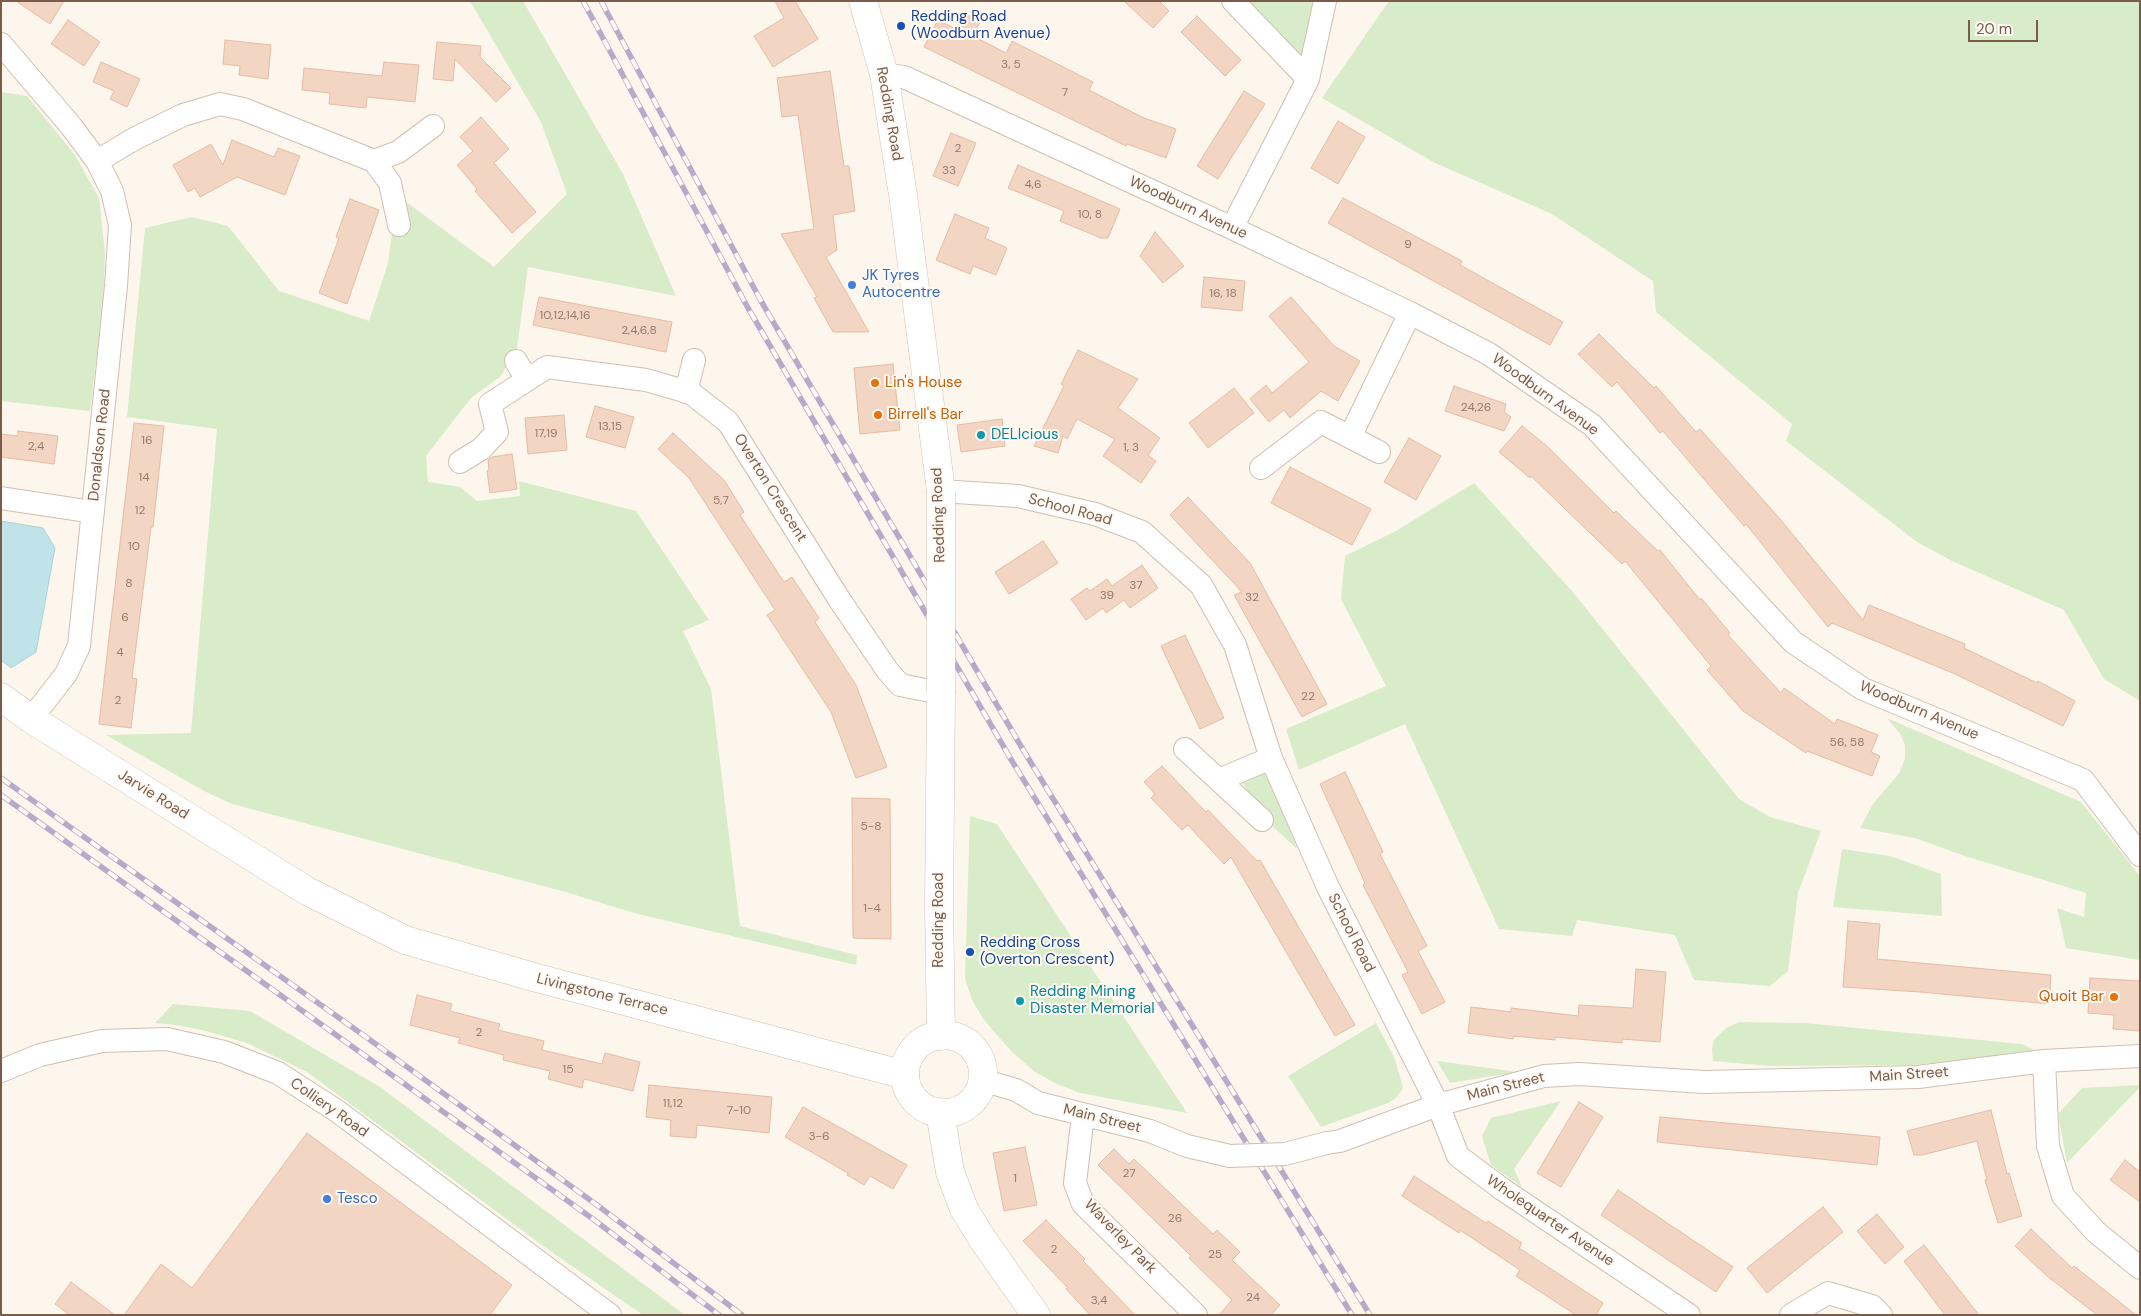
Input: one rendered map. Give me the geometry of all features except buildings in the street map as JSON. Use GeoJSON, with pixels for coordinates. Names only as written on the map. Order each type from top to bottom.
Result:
{"type":"FeatureCollection","features":[{"type":"Feature","properties":{"kind":"main road","name":"Redding Road"},"geometry":{"type":"LineString","coordinates":[[863,1],[884,74],[903,195],[941,491],[939,915],[941,1036]]}},
{"type":"Feature","properties":{"kind":"main road","name":"Jarvie Road"},"geometry":{"type":"LineString","coordinates":[[1,698],[31,719],[306,891]]}},
{"type":"Feature","properties":{"kind":"main road","name":"Livingstone Terrace"},"geometry":{"type":"LineString","coordinates":[[306,891],[414,943],[537,978],[905,1075]]}},
{"type":"Feature","properties":{"kind":"main road"},"geometry":{"type":"LineString","coordinates":[[941,1036],[958,1038],[969,1044],[977,1054],[982,1066],[982,1080],[978,1092],[971,1102],[960,1110],[940,1112],[923,1107],[907,1087],[905,1075],[906,1063],[912,1051],[921,1042],[941,1036]]}},
{"type":"Feature","properties":{"kind":"main road"},"geometry":{"type":"LineString","coordinates":[[940,1112],[950,1172],[964,1209],[983,1240],[1036,1315]]}},
{"type":"Feature","properties":{"kind":"street"},"geometry":{"type":"LineString","coordinates":[[1233,1],[1308,79]]}},
{"type":"Feature","properties":{"kind":"street"},"geometry":{"type":"LineString","coordinates":[[1232,228],[1308,79],[1325,1]]}},
{"type":"Feature","properties":{"kind":"street","name":"Donaldson Road"},"geometry":{"type":"LineString","coordinates":[[1,44],[71,126],[97,161],[112,191],[120,224],[116,286],[79,646],[66,674],[31,719]]}},
{"type":"Feature","properties":{"kind":"street","name":"Woodburn Avenue"},"geometry":{"type":"LineString","coordinates":[[884,74],[904,77],[1232,228],[1410,313],[1489,354],[1592,425],[1793,642],[1863,689],[2083,780],[2140,855]]}},
{"type":"Feature","properties":{"kind":"street"},"geometry":{"type":"LineString","coordinates":[[97,161],[136,138],[183,116],[220,104],[243,108],[374,161],[390,183],[399,225]]}},
{"type":"Feature","properties":{"kind":"street"},"geometry":{"type":"LineString","coordinates":[[374,161],[398,152],[432,126]]}},
{"type":"Feature","properties":{"kind":"street"},"geometry":{"type":"LineString","coordinates":[[1350,437],[1410,313]]}},
{"type":"Feature","properties":{"kind":"street"},"geometry":{"type":"LineString","coordinates":[[686,392],[694,360]]}},
{"type":"Feature","properties":{"kind":"street"},"geometry":{"type":"LineString","coordinates":[[516,361],[527,380]]}},
{"type":"Feature","properties":{"kind":"street","name":"Overton Crescent"},"geometry":{"type":"LineString","coordinates":[[460,462],[481,449],[497,432],[490,404],[547,367],[646,380],[691,393],[728,422],[839,598],[887,670],[900,685],[941,693]]}},
{"type":"Feature","properties":{"kind":"street"},"geometry":{"type":"LineString","coordinates":[[1261,468],[1321,422],[1378,452]]}},
{"type":"Feature","properties":{"kind":"street","name":"School Road"},"geometry":{"type":"LineString","coordinates":[[941,491],[1018,496],[1095,514],[1142,532],[1201,585],[1235,645],[1271,758],[1327,885],[1438,1104]]}},
{"type":"Feature","properties":{"kind":"street"},"geometry":{"type":"LineString","coordinates":[[1,498],[93,512]]}},
{"type":"Feature","properties":{"kind":"street"},"geometry":{"type":"LineString","coordinates":[[1186,749],[1262,820]]}},
{"type":"Feature","properties":{"kind":"street"},"geometry":{"type":"LineString","coordinates":[[1218,780],[1271,758]]}},
{"type":"Feature","properties":{"kind":"street","name":"Colliery Road"},"geometry":{"type":"LineString","coordinates":[[1,1071],[40,1054],[102,1041],[167,1040],[224,1052],[278,1073],[338,1111],[610,1315]]}},
{"type":"Feature","properties":{"kind":"street","name":"Main Street"},"geometry":{"type":"LineString","coordinates":[[982,1080],[1016,1090],[1038,1103],[1150,1131],[1188,1146],[1230,1156],[1285,1154],[1340,1141],[1438,1104],[1544,1076],[1580,1074],[1704,1082],[1918,1077],[2044,1061],[2140,1056]]}},
{"type":"Feature","properties":{"kind":"street"},"geometry":{"type":"LineString","coordinates":[[2044,1061],[2048,1146],[2063,1196],[2096,1232],[2140,1268]]}},
{"type":"Feature","properties":{"kind":"street","name":"Wholequarter Avenue"},"geometry":{"type":"LineString","coordinates":[[1438,1104],[1458,1156],[1502,1189],[1689,1315]]}},
{"type":"Feature","properties":{"kind":"street","name":"Waverley Park"},"geometry":{"type":"LineString","coordinates":[[1082,1115],[1075,1183],[1083,1204],[1196,1315]]}},
{"type":"Feature","properties":{"kind":"street"},"geometry":{"type":"LineString","coordinates":[[1791,1315],[1828,1293],[1872,1306],[1881,1315]]}},
{"type":"Feature","properties":{"kind":"green space"},"geometry":{"type":"Polygon","coordinates":[[[470,1],[523,1],[623,174],[676,296],[528,267],[517,348],[501,376],[471,398],[426,456],[428,482],[460,487],[477,501],[520,496],[519,481],[636,511],[709,620],[683,631],[711,689],[740,926],[857,955],[856,965],[638,914],[562,891],[232,804],[204,791],[106,735],[191,733],[217,429],[127,417],[145,228],[192,217],[228,226],[279,291],[369,321],[388,263],[397,195],[494,267],[567,194],[541,122],[470,1]]]}},
{"type":"Feature","properties":{"kind":"green space"},"geometry":{"type":"Polygon","coordinates":[[[1233,1],[1325,1],[1308,79],[1233,1]]]}},
{"type":"Feature","properties":{"kind":"green space"},"geometry":{"type":"Polygon","coordinates":[[[1389,1],[2140,1],[2140,701],[2104,679],[2064,610],[1952,561],[1917,542],[1786,441],[1792,424],[1656,312],[1653,281],[1552,214],[1435,163],[1322,98],[1389,1]]]}},
{"type":"Feature","properties":{"kind":"green space"},"geometry":{"type":"Polygon","coordinates":[[[1,92],[27,96],[75,155],[99,198],[105,253],[103,307],[90,411],[1,401],[1,92]]]}},
{"type":"Feature","properties":{"kind":"green space"},"geometry":{"type":"Polygon","coordinates":[[[1474,483],[1572,591],[1739,799],[1770,817],[1821,831],[1798,893],[1788,971],[1770,986],[1694,980],[1675,935],[1577,920],[1572,936],[1499,929],[1405,724],[1299,770],[1286,729],[1386,686],[1341,599],[1345,556],[1396,531],[1474,483]]]}},
{"type":"Feature","properties":{"kind":"green space"},"geometry":{"type":"Polygon","coordinates":[[[1887,718],[2081,802],[2140,876],[2140,960],[2066,948],[2057,908],[2084,917],[2086,893],[1962,855],[1915,838],[1860,828],[1873,804],[1900,772],[1905,758],[1905,746],[1901,735],[1887,718]]]}},
{"type":"Feature","properties":{"kind":"green space"},"geometry":{"type":"Polygon","coordinates":[[[1264,770],[1272,777],[1297,849],[1270,824],[1273,820],[1260,805],[1256,807],[1241,779],[1264,770]]]}},
{"type":"Feature","properties":{"kind":"green space"},"geometry":{"type":"Polygon","coordinates":[[[970,816],[997,824],[1187,1113],[1080,1093],[1057,1084],[1035,1072],[1011,1051],[984,1020],[972,1000],[965,978],[970,816]]]}},
{"type":"Feature","properties":{"kind":"green space"},"geometry":{"type":"Polygon","coordinates":[[[1842,849],[1890,856],[1941,874],[1942,916],[1833,907],[1842,849]]]}},
{"type":"Feature","properties":{"kind":"green space"},"geometry":{"type":"Polygon","coordinates":[[[173,1004],[250,1011],[380,1087],[685,1315],[643,1315],[550,1251],[307,1072],[247,1043],[202,1030],[155,1023],[173,1004]]]}},
{"type":"Feature","properties":{"kind":"green space"},"geometry":{"type":"Polygon","coordinates":[[[1739,1022],[1805,1023],[2022,1044],[2043,1055],[2008,1056],[1912,1065],[1770,1066],[1713,1061],[1712,1049],[1714,1040],[1726,1028],[1739,1022]]]}},
{"type":"Feature","properties":{"kind":"green space"},"geometry":{"type":"Polygon","coordinates":[[[1376,1023],[1395,1059],[1403,1088],[1396,1098],[1388,1103],[1321,1127],[1288,1076],[1376,1023]]]}},
{"type":"Feature","properties":{"kind":"green space"},"geometry":{"type":"Polygon","coordinates":[[[1437,1061],[1518,1072],[1450,1083],[1437,1061]]]}},
{"type":"Feature","properties":{"kind":"green space"},"geometry":{"type":"Polygon","coordinates":[[[2140,1085],[2067,1163],[2058,1114],[2082,1088],[2140,1085]]]}},
{"type":"Feature","properties":{"kind":"green space"},"geometry":{"type":"Polygon","coordinates":[[[1561,1101],[1514,1169],[1522,1187],[1491,1165],[1482,1136],[1491,1118],[1561,1101]]]}},
{"type":"Feature","properties":{"kind":"water"},"geometry":{"type":"Polygon","coordinates":[[[1,521],[43,528],[55,548],[36,652],[11,668],[1,660],[1,521]]]}},
{"type":"Feature","properties":{"kind":"railway"},"geometry":{"type":"LineString","coordinates":[[583,1],[748,308],[1012,761],[1352,1315]]}},
{"type":"Feature","properties":{"kind":"railway"},"geometry":{"type":"LineString","coordinates":[[601,1],[761,301],[1025,753],[1370,1315]]}},
{"type":"Feature","properties":{"kind":"railway"},"geometry":{"type":"LineString","coordinates":[[1,778],[366,1037],[601,1208],[742,1315]]}},
{"type":"Feature","properties":{"kind":"railway"},"geometry":{"type":"LineString","coordinates":[[1,795],[593,1219],[719,1315]]}},
{"type":"Feature","properties":{"kind":"place","name":"Redding Road (Woodburn Avenue)"},"geometry":{"type":"Point","coordinates":[901,26]}},
{"type":"Feature","properties":{"kind":"place","name":"JK Tyres Autocentre"},"geometry":{"type":"Point","coordinates":[852,285]}},
{"type":"Feature","properties":{"kind":"place","name":"Lin's House"},"geometry":{"type":"Point","coordinates":[875,383]}},
{"type":"Feature","properties":{"kind":"place","name":"Birrell's Bar"},"geometry":{"type":"Point","coordinates":[878,415]}},
{"type":"Feature","properties":{"kind":"place","name":"DELIcious"},"geometry":{"type":"Point","coordinates":[981,435]}},
{"type":"Feature","properties":{"kind":"place","name":"Redding Cross (Overton Crescent)"},"geometry":{"type":"Point","coordinates":[970,952]}},
{"type":"Feature","properties":{"kind":"place","name":"Quoit Bar"},"geometry":{"type":"Point","coordinates":[2114,997]}},
{"type":"Feature","properties":{"kind":"place","name":"Redding Mining Disaster Memorial"},"geometry":{"type":"Point","coordinates":[1020,1001]}},
{"type":"Feature","properties":{"kind":"place","name":"Tesco"},"geometry":{"type":"Point","coordinates":[327,1199]}}]}
